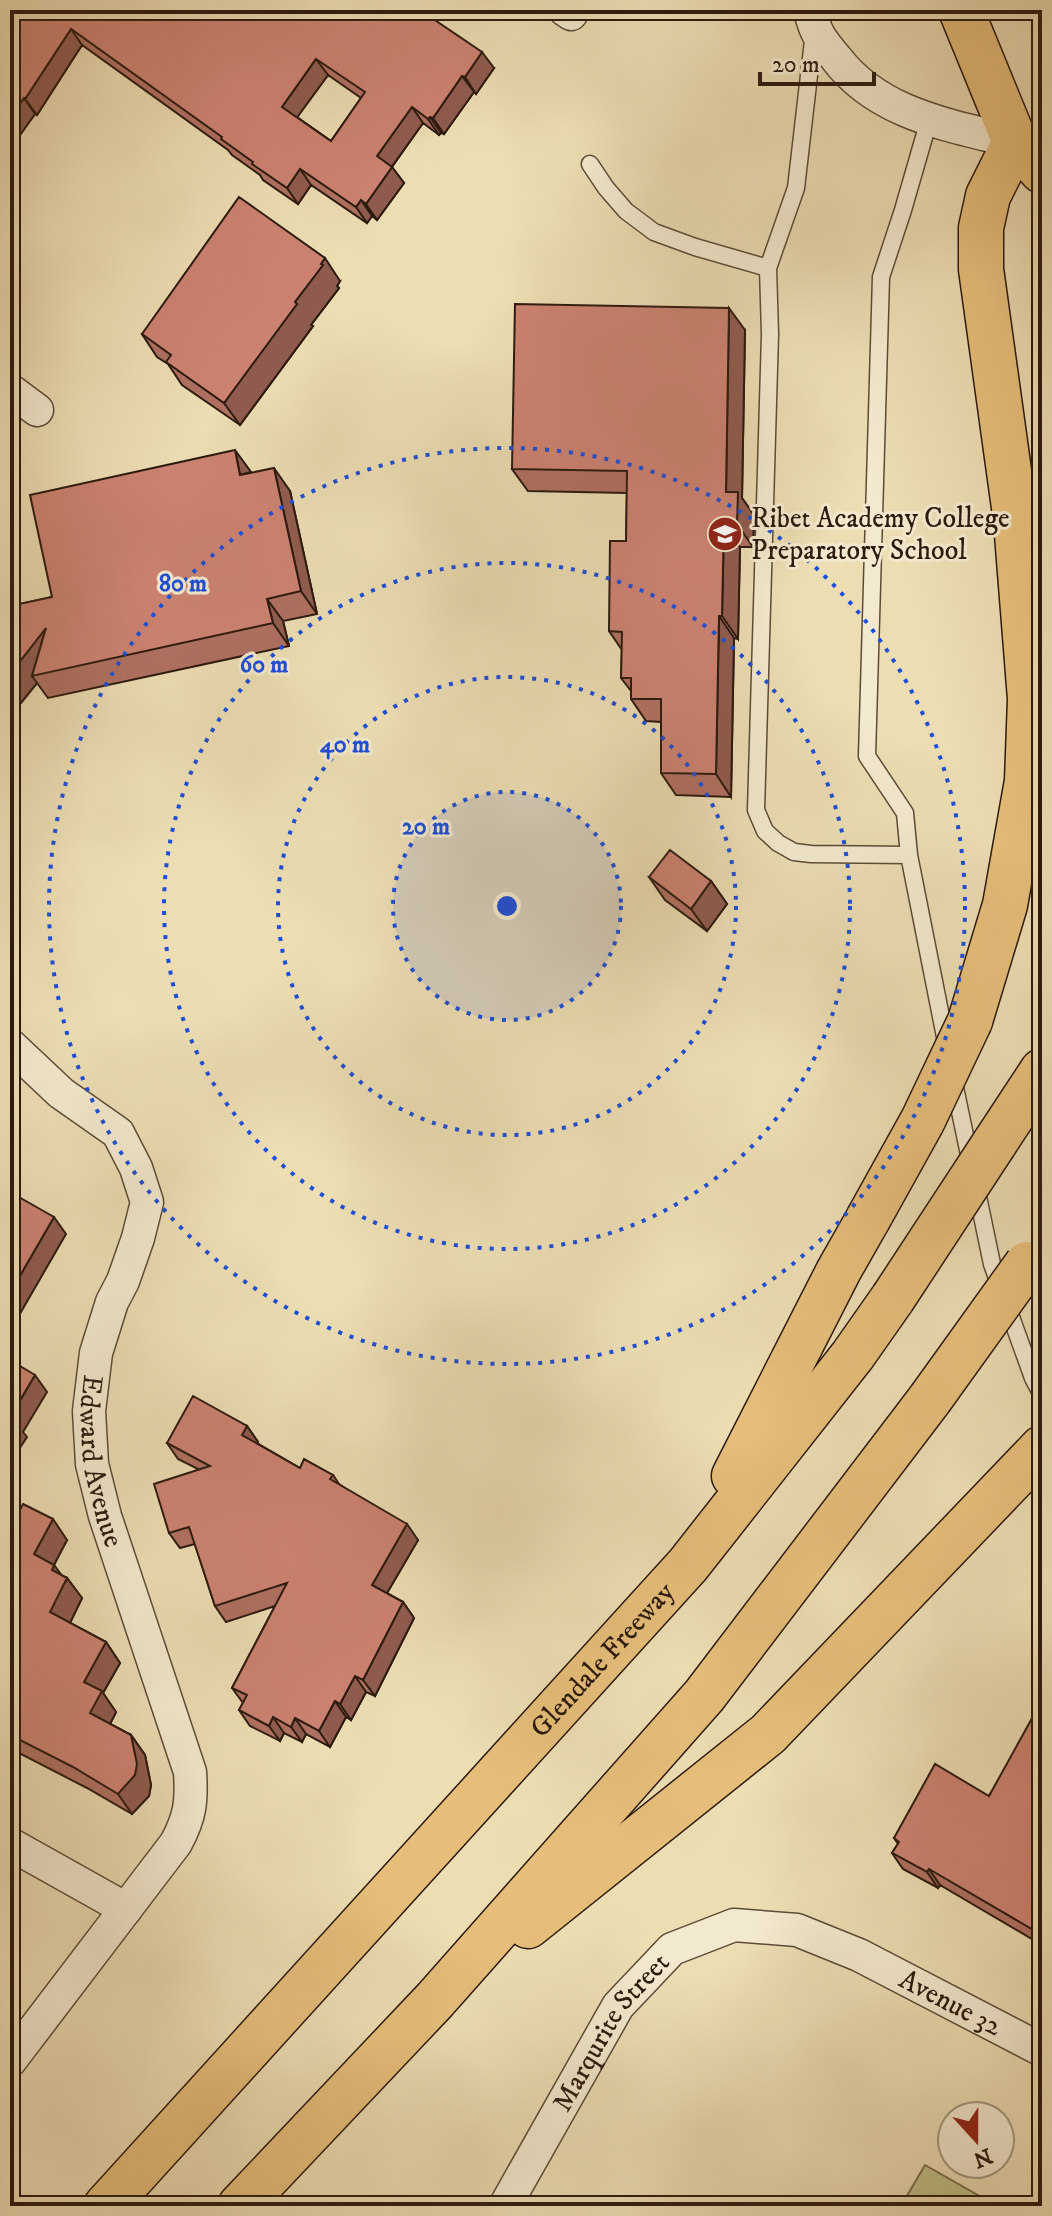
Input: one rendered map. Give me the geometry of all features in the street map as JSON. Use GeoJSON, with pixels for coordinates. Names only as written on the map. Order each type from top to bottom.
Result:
{"type":"FeatureCollection","features":[{"type":"Feature","properties":{"kind":"main road"},"geometry":{"type":"LineString","coordinates":[[688,1565],[839,1270],[923,1120],[970,1021],[1005,905],[1027,781],[1030,699],[1016,522],[981,269],[981,228],[988,196],[1029,157],[961,10]]}},
{"type":"Feature","properties":{"kind":"main road","name":"Glendale Freeway"},"geometry":{"type":"LineString","coordinates":[[106,2206],[688,1565],[853,1355],[1042,1071]]}},
{"type":"Feature","properties":{"kind":"main road"},"geometry":{"type":"LineString","coordinates":[[240,2206],[435,2000],[704,1696],[930,1399],[1034,1253]]}},
{"type":"Feature","properties":{"kind":"main road"},"geometry":{"type":"LineString","coordinates":[[435,2000],[768,1734],[1042,1448]]}},
{"type":"Feature","properties":{"kind":"street"},"geometry":{"type":"LineString","coordinates":[[812,20],[840,63],[866,91],[896,108],[1029,157]]}},
{"type":"Feature","properties":{"kind":"street"},"geometry":{"type":"LineString","coordinates":[[10,390],[37,410]]}},
{"type":"Feature","properties":{"kind":"street","name":"Edward Avenue"},"geometry":{"type":"LineString","coordinates":[[10,1045],[61,1093],[118,1133],[136,1168],[147,1202],[138,1238],[112,1302],[96,1353],[89,1411],[92,1464],[105,1516],[190,1772],[192,1801],[184,1829],[176,1843],[10,2061]]}},
{"type":"Feature","properties":{"kind":"street"},"geometry":{"type":"LineString","coordinates":[[10,1844],[126,1909]]}},
{"type":"Feature","properties":{"kind":"street","name":"Marqurite Street"},"geometry":{"type":"LineString","coordinates":[[505,2206],[618,2006],[672,1949],[734,1925],[797,1930],[859,1955]]}},
{"type":"Feature","properties":{"kind":"street","name":"Avenue 32"},"geometry":{"type":"LineString","coordinates":[[859,1955],[1042,2050]]}},
{"type":"Feature","properties":{"kind":"lane"},"geometry":{"type":"LineString","coordinates":[[812,20],[796,188],[768,268],[770,334],[756,810],[765,831],[794,852],[909,855]]}},
{"type":"Feature","properties":{"kind":"lane"},"geometry":{"type":"LineString","coordinates":[[929,120],[881,277],[867,756],[905,813],[909,855],[992,1264],[1042,1395]]}},
{"type":"Feature","properties":{"kind":"lane"},"geometry":{"type":"LineString","coordinates":[[590,164],[626,211],[654,232],[768,268]]}},
{"type":"Feature","properties":{"kind":"green space"},"geometry":{"type":"Polygon","coordinates":[[[925,2165],[936,2171],[936,2180],[951,2180],[997,2206],[901,2206],[925,2165]]]}},
{"type":"Feature","properties":{"kind":"building"},"geometry":{"type":"Polygon","coordinates":[[[10,10],[420,10],[482,52],[433,118],[428,119],[412,107],[377,156],[392,167],[366,204],[361,200],[356,207],[300,169],[287,188],[252,164],[222,137],[71,29],[10,117],[10,10]],[[316,59],[282,107],[331,141],[365,92],[316,59]]]}},
{"type":"Feature","properties":{"kind":"building"},"geometry":{"type":"Polygon","coordinates":[[[239,197],[325,258],[295,302],[297,304],[224,403],[166,362],[171,355],[142,334],[239,197]]]}},
{"type":"Feature","properties":{"kind":"building","name":"Ribet Academy College Preparatory School"},"geometry":{"type":"Polygon","coordinates":[[[515,304],[729,308],[726,492],[738,492],[737,524],[724,524],[716,774],[661,773],[661,699],[631,699],[631,678],[621,678],[622,632],[609,631],[610,541],[626,541],[627,471],[512,469],[515,304]]]}},
{"type":"Feature","properties":{"kind":"building"},"geometry":{"type":"Polygon","coordinates":[[[235,450],[240,475],[274,468],[301,591],[267,599],[273,623],[32,676],[46,628],[10,674],[10,606],[52,597],[30,495],[235,450]]]}},
{"type":"Feature","properties":{"kind":"building"},"geometry":{"type":"Polygon","coordinates":[[[670,850],[711,881],[691,909],[649,877],[670,850]]]}},
{"type":"Feature","properties":{"kind":"building"},"geometry":{"type":"Polygon","coordinates":[[[10,1192],[54,1217],[10,1293],[10,1192]]]}},
{"type":"Feature","properties":{"kind":"building"},"geometry":{"type":"Polygon","coordinates":[[[10,1360],[35,1375],[10,1417],[10,1360]]]}},
{"type":"Feature","properties":{"kind":"building"},"geometry":{"type":"Polygon","coordinates":[[[193,1396],[247,1426],[242,1435],[300,1468],[304,1459],[333,1475],[330,1479],[407,1524],[372,1585],[403,1602],[363,1680],[355,1676],[340,1704],[335,1701],[319,1731],[295,1718],[291,1727],[273,1717],[269,1726],[239,1710],[247,1695],[232,1688],[287,1583],[215,1606],[189,1527],[169,1533],[154,1484],[210,1466],[167,1443],[193,1396]]]}},
{"type":"Feature","properties":{"kind":"building"},"geometry":{"type":"Polygon","coordinates":[[[23,1504],[53,1519],[34,1554],[54,1565],[52,1570],[67,1578],[50,1612],[106,1642],[84,1682],[102,1691],[90,1713],[131,1735],[137,1764],[135,1775],[118,1794],[10,1735],[10,1529],[23,1504]]]}},
{"type":"Feature","properties":{"kind":"building"},"geometry":{"type":"Polygon","coordinates":[[[1042,1707],[1042,1935],[929,1869],[927,1872],[892,1853],[899,1842],[894,1838],[935,1764],[989,1796],[1036,1711],[1039,1712],[1042,1707]]]}},
{"type":"Feature","properties":{"kind":"place","name":"Ribet Academy College Preparatory School"},"geometry":{"type":"Point","coordinates":[725,534]}}]}
